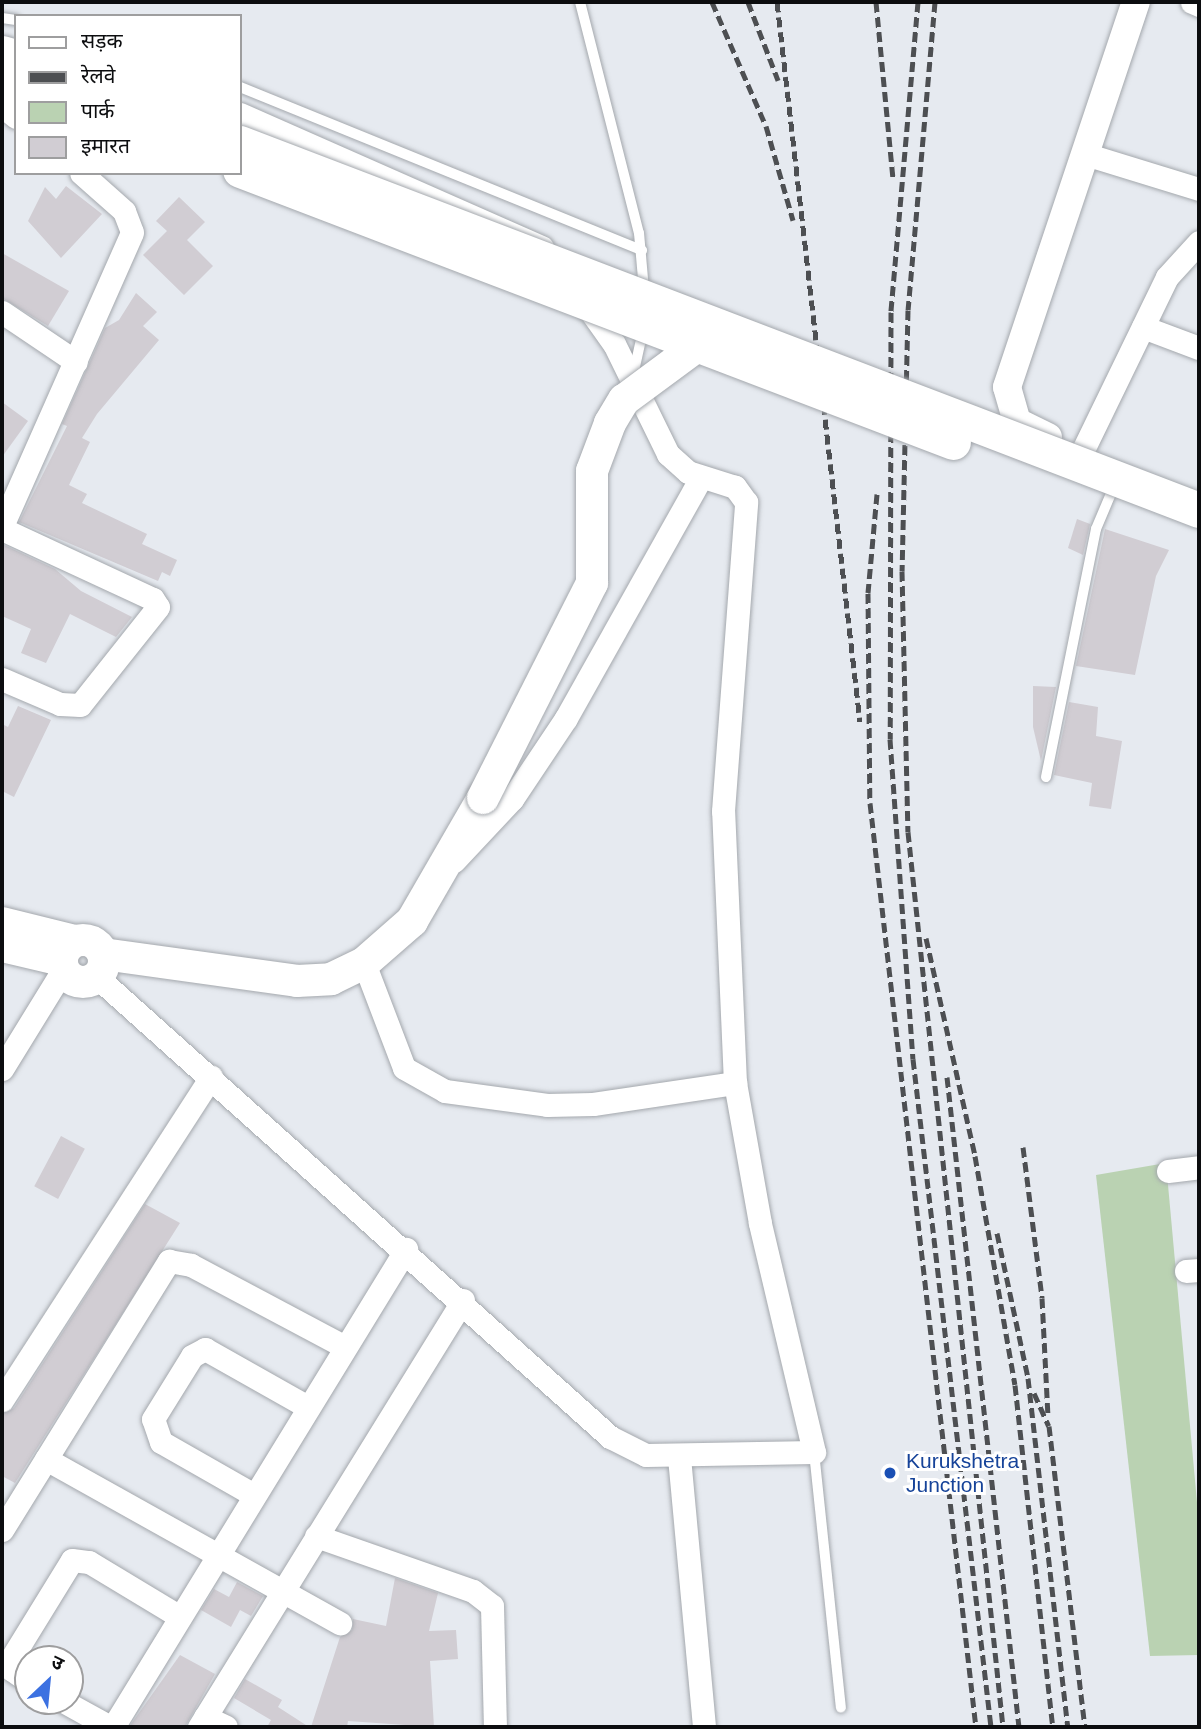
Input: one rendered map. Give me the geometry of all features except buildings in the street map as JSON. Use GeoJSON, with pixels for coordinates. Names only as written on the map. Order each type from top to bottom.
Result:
{"type":"FeatureCollection","features":[{"type":"Feature","properties":{"kind":"main road"},"geometry":{"type":"LineString","coordinates":[[242,144],[1199,510]]}},
{"type":"Feature","properties":{"kind":"main road"},"geometry":{"type":"LineString","coordinates":[[242,171],[697,346],[1199,534]]}},
{"type":"Feature","properties":{"kind":"main road"},"geometry":{"type":"LineString","coordinates":[[2,946],[80,960],[297,981],[331,979],[364,963],[412,921],[449,865],[592,583],[592,471],[610,422],[624,400],[697,346]]}},
{"type":"Feature","properties":{"kind":"main road"},"geometry":{"type":"LineString","coordinates":[[2,923],[80,960]]}},
{"type":"Feature","properties":{"kind":"street"},"geometry":{"type":"LineString","coordinates":[[1136,2],[1006,401],[1017,422],[1083,450],[1199,491]]}},
{"type":"Feature","properties":{"kind":"street"},"geometry":{"type":"LineString","coordinates":[[1192,2],[1199,5]]}},
{"type":"Feature","properties":{"kind":"street"},"geometry":{"type":"LineString","coordinates":[[2,1069],[80,960],[463,1300],[610,1437],[646,1455],[680,1457],[814,1452],[760,1223],[735,1083],[723,811],[746,502],[735,487],[701,477],[668,454],[595,316],[530,237],[242,115]]}},
{"type":"Feature","properties":{"kind":"street"},"geometry":{"type":"LineString","coordinates":[[1085,154],[1199,189]]}},
{"type":"Feature","properties":{"kind":"street"},"geometry":{"type":"LineString","coordinates":[[2,679],[60,704],[80,705],[158,607],[153,598],[2,527],[132,232],[124,211],[82,175]]}},
{"type":"Feature","properties":{"kind":"street"},"geometry":{"type":"LineString","coordinates":[[1083,450],[1175,263],[1199,242]]}},
{"type":"Feature","properties":{"kind":"street"},"geometry":{"type":"LineString","coordinates":[[2,312],[76,362]]}},
{"type":"Feature","properties":{"kind":"street"},"geometry":{"type":"LineString","coordinates":[[1143,327],[1199,348]]}},
{"type":"Feature","properties":{"kind":"street"},"geometry":{"type":"LineString","coordinates":[[449,865],[512,799],[566,718],[701,477]]}},
{"type":"Feature","properties":{"kind":"street"},"geometry":{"type":"LineString","coordinates":[[364,963],[404,1068],[444,1091],[547,1105],[593,1104],[735,1083]]}},
{"type":"Feature","properties":{"kind":"street"},"geometry":{"type":"LineString","coordinates":[[2,1400],[211,1077]]}},
{"type":"Feature","properties":{"kind":"street"},"geometry":{"type":"LineString","coordinates":[[1168,1171],[1199,1167]]}},
{"type":"Feature","properties":{"kind":"street"},"geometry":{"type":"LineString","coordinates":[[84,1712],[111,1727],[406,1249]]}},
{"type":"Feature","properties":{"kind":"street"},"geometry":{"type":"LineString","coordinates":[[2,1530],[169,1261],[191,1265],[345,1347]]}},
{"type":"Feature","properties":{"kind":"street"},"geometry":{"type":"LineString","coordinates":[[210,1724],[279,1590],[316,1536],[463,1300]]}},
{"type":"Feature","properties":{"kind":"street"},"geometry":{"type":"LineString","coordinates":[[254,1494],[154,1435],[153,1419],[179,1377],[205,1349],[308,1407]]}},
{"type":"Feature","properties":{"kind":"street"},"geometry":{"type":"LineString","coordinates":[[680,1457],[704,1727]]}},
{"type":"Feature","properties":{"kind":"street"},"geometry":{"type":"LineString","coordinates":[[46,1459],[217,1557],[340,1623]]}},
{"type":"Feature","properties":{"kind":"street"},"geometry":{"type":"LineString","coordinates":[[316,1536],[473,1591],[492,1606],[495,1727]]}},
{"type":"Feature","properties":{"kind":"street"},"geometry":{"type":"LineString","coordinates":[[20,1645],[72,1560],[89,1562],[180,1617]]}},
{"type":"Feature","properties":{"kind":"street"},"geometry":{"type":"LineString","coordinates":[[14,1654],[11,1659],[14,1671]]}},
{"type":"Feature","properties":{"kind":"lane"},"geometry":{"type":"LineString","coordinates":[[580,2],[642,250],[645,311],[631,382]]}},
{"type":"Feature","properties":{"kind":"lane"},"geometry":{"type":"LineString","coordinates":[[242,88],[642,250]]}},
{"type":"Feature","properties":{"kind":"lane"},"geometry":{"type":"LineString","coordinates":[[1046,776],[1096,529],[1123,464]]}},
{"type":"Feature","properties":{"kind":"lane"},"geometry":{"type":"LineString","coordinates":[[814,1452],[841,1708]]}},
{"type":"Feature","properties":{"kind":"green space"},"geometry":{"type":"Polygon","coordinates":[[[1166,1163],[1199,1524],[1199,1655],[1150,1656],[1096,1175],[1166,1163]]]}},
{"type":"Feature","properties":{"kind":"railway"},"geometry":{"type":"LineString","coordinates":[[712,2],[766,126],[793,220]]}},
{"type":"Feature","properties":{"kind":"railway"},"geometry":{"type":"LineString","coordinates":[[748,2],[778,80]]}},
{"type":"Feature","properties":{"kind":"railway"},"geometry":{"type":"LineString","coordinates":[[777,2],[860,721]]}},
{"type":"Feature","properties":{"kind":"railway"},"geometry":{"type":"LineString","coordinates":[[876,2],[893,179]]}},
{"type":"Feature","properties":{"kind":"railway"},"geometry":{"type":"LineString","coordinates":[[918,2],[891,312],[890,739],[913,1059],[991,1727]]}},
{"type":"Feature","properties":{"kind":"railway"},"geometry":{"type":"LineString","coordinates":[[935,2],[908,310],[902,571],[908,832],[1003,1727]]}},
{"type":"Feature","properties":{"kind":"railway"},"geometry":{"type":"LineString","coordinates":[[877,494],[868,593],[870,803],[976,1727]]}},
{"type":"Feature","properties":{"kind":"railway"},"geometry":{"type":"LineString","coordinates":[[926,938],[975,1156],[1015,1385],[1053,1727]]}},
{"type":"Feature","properties":{"kind":"railway"},"geometry":{"type":"LineString","coordinates":[[947,1077],[1019,1727]]}},
{"type":"Feature","properties":{"kind":"railway"},"geometry":{"type":"LineString","coordinates":[[1023,1147],[1042,1298],[1048,1416]]}},
{"type":"Feature","properties":{"kind":"railway"},"geometry":{"type":"LineString","coordinates":[[997,1233],[1028,1378],[1068,1727]]}},
{"type":"Feature","properties":{"kind":"railway"},"geometry":{"type":"LineString","coordinates":[[1034,1393],[1049,1426],[1085,1727]]}},
{"type":"Feature","properties":{"kind":"place","name":"Kurukshetra Junction"},"geometry":{"type":"Point","coordinates":[890,1473]}}]}
